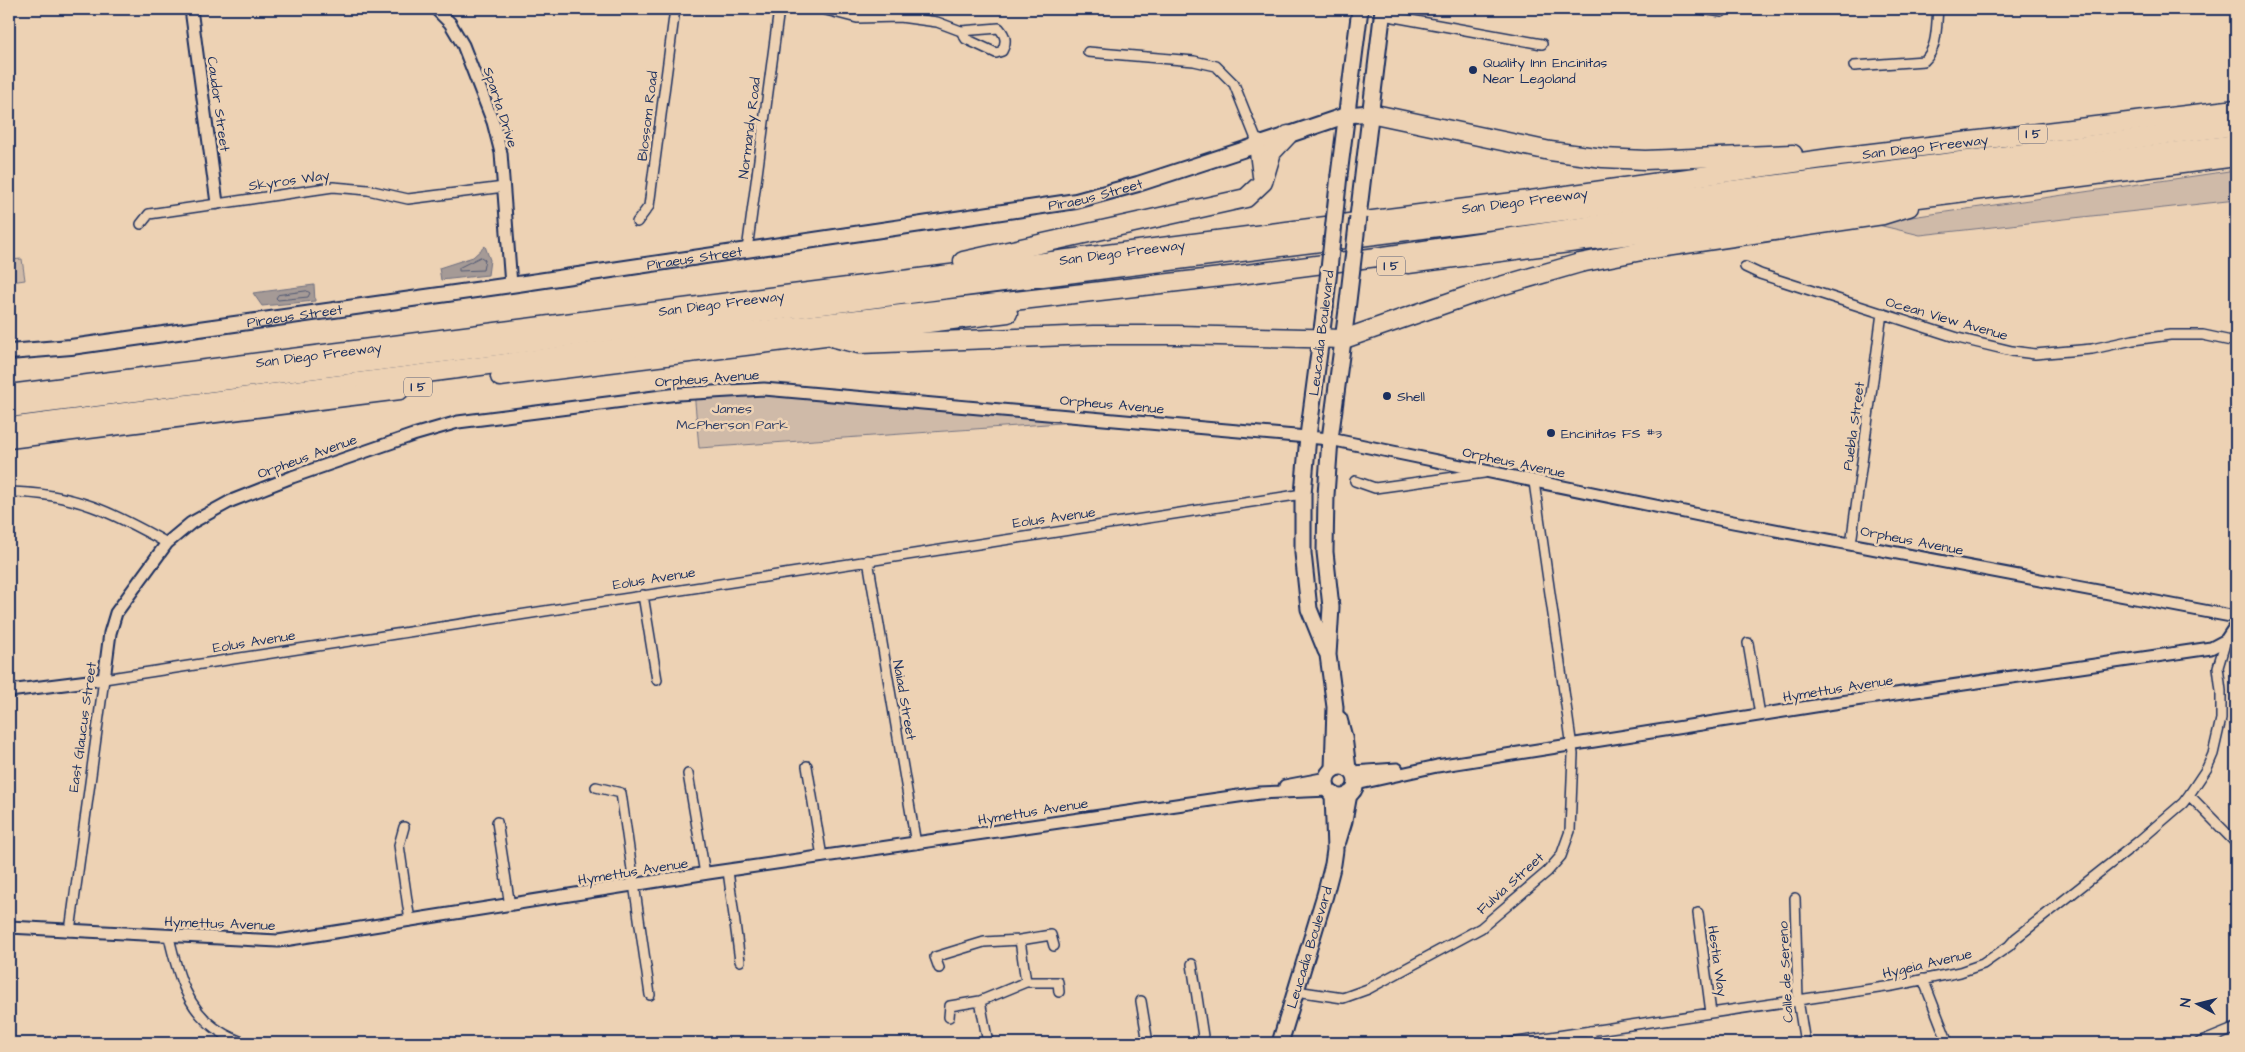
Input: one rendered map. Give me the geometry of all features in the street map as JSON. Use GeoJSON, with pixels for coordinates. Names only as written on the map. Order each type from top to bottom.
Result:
{"type":"FeatureCollection","features":[{"type":"Feature","properties":{"kind":"highway","name":"San Diego Freeway"},"geometry":{"type":"LineString","coordinates":[[9,394],[1562,196],[1830,158],[2236,109]]}},
{"type":"Feature","properties":{"kind":"highway"},"geometry":{"type":"LineString","coordinates":[[1370,113],[1550,151],[1603,158],[1645,160],[1787,154],[1830,158]]}},
{"type":"Feature","properties":{"kind":"highway"},"geometry":{"type":"LineString","coordinates":[[9,408],[2236,126]]}},
{"type":"Feature","properties":{"kind":"highway"},"geometry":{"type":"LineString","coordinates":[[856,285],[1246,198],[1263,182],[1272,152],[1288,135]]}},
{"type":"Feature","properties":{"kind":"highway"},"geometry":{"type":"LineString","coordinates":[[1258,144],[1263,182]]}},
{"type":"Feature","properties":{"kind":"highway"},"geometry":{"type":"LineString","coordinates":[[9,427],[729,334],[1246,274],[1376,257],[1678,212],[2236,144]]}},
{"type":"Feature","properties":{"kind":"highway","name":"I 5"},"geometry":{"type":"LineString","coordinates":[[9,439],[2236,157]]}},
{"type":"Feature","properties":{"kind":"highway"},"geometry":{"type":"LineString","coordinates":[[828,336],[859,344],[1093,335],[1344,339],[1473,294],[1580,263],[1652,249],[1883,216],[1954,193]]}},
{"type":"Feature","properties":{"kind":"main road","name":"Leucadia Boulevard"},"geometry":{"type":"LineString","coordinates":[[1328,655],[1309,610],[1303,553],[1303,494],[1308,436],[1360,9]]}},
{"type":"Feature","properties":{"kind":"main road","name":"Leucadia Boulevard"},"geometry":{"type":"LineString","coordinates":[[1280,1043],[1325,895],[1335,850],[1344,821],[1351,780],[1344,737],[1335,707],[1328,655],[1331,607],[1325,552],[1326,495],[1330,439],[1344,339],[1383,12]]}},
{"type":"Feature","properties":{"kind":"main road","name":"Piraeus Street"},"geometry":{"type":"LineString","coordinates":[[9,352],[71,347],[511,285],[1076,200],[1138,184],[1347,115],[1370,113]]}},
{"type":"Feature","properties":{"kind":"main road","name":"Leucadia Boulevard"},"geometry":{"type":"LineString","coordinates":[[1335,707],[1331,783],[1335,850]]}},
{"type":"Feature","properties":{"kind":"main road"},"geometry":{"type":"LineString","coordinates":[[1343,767],[1351,780],[1341,796],[1331,783],[1343,767]]}},
{"type":"Feature","properties":{"kind":"street","name":"Caudor Street"},"geometry":{"type":"LineString","coordinates":[[191,9],[217,204]]}},
{"type":"Feature","properties":{"kind":"street","name":"Sparta Drive"},"geometry":{"type":"LineString","coordinates":[[436,9],[450,23],[463,45],[493,122],[501,153],[511,285]]}},
{"type":"Feature","properties":{"kind":"street","name":"Blossom Road"},"geometry":{"type":"LineString","coordinates":[[637,222],[649,206],[675,9]]}},
{"type":"Feature","properties":{"kind":"street","name":"Normandy Road"},"geometry":{"type":"LineString","coordinates":[[747,250],[779,9]]}},
{"type":"Feature","properties":{"kind":"street"},"geometry":{"type":"LineString","coordinates":[[822,9],[856,18],[900,17],[938,22],[961,31],[999,28],[1004,34],[1006,44],[1002,51],[996,53],[966,38],[961,31]]}},
{"type":"Feature","properties":{"kind":"street"},"geometry":{"type":"LineString","coordinates":[[1703,9],[1722,12]]}},
{"type":"Feature","properties":{"kind":"street"},"geometry":{"type":"LineString","coordinates":[[1854,66],[1924,61],[1931,54],[1934,45],[1938,9]]}},
{"type":"Feature","properties":{"kind":"street"},"geometry":{"type":"LineString","coordinates":[[1383,12],[1542,44]]}},
{"type":"Feature","properties":{"kind":"street"},"geometry":{"type":"LineString","coordinates":[[1088,52],[1194,61],[1216,66],[1234,84],[1258,144]]}},
{"type":"Feature","properties":{"kind":"street","name":"Skyros Way"},"geometry":{"type":"LineString","coordinates":[[140,224],[149,214],[333,187],[368,190],[408,199],[504,187]]}},
{"type":"Feature","properties":{"kind":"street","name":"Ocean View Avenue"},"geometry":{"type":"LineString","coordinates":[[1745,267],[1760,274],[1958,338],[2012,351],[2035,354],[2092,349],[2133,340],[2170,335],[2203,335],[2236,342]]}},
{"type":"Feature","properties":{"kind":"street","name":"Puebla Street"},"geometry":{"type":"LineString","coordinates":[[1851,544],[1882,313]]}},
{"type":"Feature","properties":{"kind":"street","name":"Orpheus Avenue"},"geometry":{"type":"LineString","coordinates":[[167,543],[191,523],[231,501],[413,434],[458,422],[685,393],[764,389],[1330,439],[1534,482],[1851,544],[2236,616]]}},
{"type":"Feature","properties":{"kind":"street"},"geometry":{"type":"LineString","coordinates":[[1355,481],[1375,488],[1489,472]]}},
{"type":"Feature","properties":{"kind":"street","name":"Fulvia Street"},"geometry":{"type":"LineString","coordinates":[[1296,991],[1343,998],[1368,990],[1480,928],[1546,872],[1561,856],[1570,831],[1571,745],[1534,482]]}},
{"type":"Feature","properties":{"kind":"street"},"geometry":{"type":"LineString","coordinates":[[9,492],[36,492],[101,508],[122,517],[167,543]]}},
{"type":"Feature","properties":{"kind":"street","name":"Eolus Avenue"},"geometry":{"type":"LineString","coordinates":[[9,691],[104,679],[1303,494]]}},
{"type":"Feature","properties":{"kind":"street","name":"East Glaucus Street"},"geometry":{"type":"LineString","coordinates":[[70,931],[110,633],[116,613],[167,543]]}},
{"type":"Feature","properties":{"kind":"street","name":"Naiad Street"},"geometry":{"type":"LineString","coordinates":[[868,560],[916,844]]}},
{"type":"Feature","properties":{"kind":"street"},"geometry":{"type":"LineString","coordinates":[[642,595],[657,680]]}},
{"type":"Feature","properties":{"kind":"street"},"geometry":{"type":"LineString","coordinates":[[2226,640],[2236,626]]}},
{"type":"Feature","properties":{"kind":"street","name":"Hymettus Avenue"},"geometry":{"type":"LineString","coordinates":[[1351,780],[1760,715],[2211,648],[2226,640]]}},
{"type":"Feature","properties":{"kind":"street","name":"Hygeia Avenue"},"geometry":{"type":"LineString","coordinates":[[1510,1043],[1798,1000],[1960,972],[1983,964],[2009,946],[2016,938],[2139,840],[2190,795],[2207,768],[2213,754],[2221,719],[2221,691],[2218,667],[2226,640]]}},
{"type":"Feature","properties":{"kind":"street"},"geometry":{"type":"LineString","coordinates":[[1748,643],[1760,715]]}},
{"type":"Feature","properties":{"kind":"street"},"geometry":{"type":"LineString","coordinates":[[806,766],[822,857]]}},
{"type":"Feature","properties":{"kind":"street"},"geometry":{"type":"LineString","coordinates":[[688,774],[705,874]]}},
{"type":"Feature","properties":{"kind":"street","name":"Hymettus Avenue"},"geometry":{"type":"LineString","coordinates":[[9,927],[169,937],[278,941],[705,874],[1331,783]]}},
{"type":"Feature","properties":{"kind":"street"},"geometry":{"type":"LineString","coordinates":[[596,787],[622,793],[633,886],[650,995]]}},
{"type":"Feature","properties":{"kind":"street"},"geometry":{"type":"LineString","coordinates":[[2190,795],[2236,843]]}},
{"type":"Feature","properties":{"kind":"street"},"geometry":{"type":"LineString","coordinates":[[497,822],[510,906]]}},
{"type":"Feature","properties":{"kind":"street"},"geometry":{"type":"LineString","coordinates":[[404,827],[399,845],[410,921]]}},
{"type":"Feature","properties":{"kind":"street"},"geometry":{"type":"LineString","coordinates":[[728,871],[740,961]]}},
{"type":"Feature","properties":{"kind":"street","name":"Calle de Sereno"},"geometry":{"type":"LineString","coordinates":[[1795,898],[1798,1000],[1805,1043]]}},
{"type":"Feature","properties":{"kind":"street","name":"Hestia Way"},"geometry":{"type":"LineString","coordinates":[[1698,913],[1711,1012]]}},
{"type":"Feature","properties":{"kind":"street"},"geometry":{"type":"LineString","coordinates":[[939,968],[936,957],[984,942],[1020,940],[1051,934],[1054,946]]}},
{"type":"Feature","properties":{"kind":"street"},"geometry":{"type":"LineString","coordinates":[[169,937],[177,972],[185,992],[204,1019],[221,1032],[245,1043]]}},
{"type":"Feature","properties":{"kind":"street"},"geometry":{"type":"LineString","coordinates":[[1020,940],[1026,982]]}},
{"type":"Feature","properties":{"kind":"street"},"geometry":{"type":"LineString","coordinates":[[1192,964],[1204,1043]]}},
{"type":"Feature","properties":{"kind":"street"},"geometry":{"type":"LineString","coordinates":[[1923,979],[1948,1043]]}},
{"type":"Feature","properties":{"kind":"street"},"geometry":{"type":"LineString","coordinates":[[950,1017],[950,1006],[980,1000],[1026,982],[1058,982],[1059,992]]}},
{"type":"Feature","properties":{"kind":"street"},"geometry":{"type":"LineString","coordinates":[[980,1000],[988,1043]]}},
{"type":"Feature","properties":{"kind":"street"},"geometry":{"type":"LineString","coordinates":[[1141,1001],[1148,1043]]}},
{"type":"Feature","properties":{"kind":"street"},"geometry":{"type":"LineString","coordinates":[[2199,1043],[2236,1028]]}},
{"type":"Feature","properties":{"kind":"street"},"geometry":{"type":"LineString","coordinates":[[1590,1031],[1592,1043]]}},
{"type":"Feature","properties":{"kind":"green space"},"geometry":{"type":"Polygon","coordinates":[[[2236,170],[2236,200],[1920,235],[1870,223],[2236,170]]]}},
{"type":"Feature","properties":{"kind":"green space"},"geometry":{"type":"Polygon","coordinates":[[[22,259],[25,280],[11,282],[9,260],[22,259]]]}},
{"type":"Feature","properties":{"kind":"green space","name":"James McPherson Park"},"geometry":{"type":"Polygon","coordinates":[[[710,388],[1119,419],[699,448],[694,391],[710,388]]]}},
{"type":"Feature","properties":{"kind":"water"},"geometry":{"type":"Polygon","coordinates":[[[485,246],[490,260],[488,275],[441,280],[439,268],[473,257],[485,246]]]}},
{"type":"Feature","properties":{"kind":"water"},"geometry":{"type":"Polygon","coordinates":[[[314,285],[315,301],[262,306],[253,293],[314,285]]]}},
{"type":"Feature","properties":{"kind":"place","name":"Quality Inn Encinitas Near Legoland"},"geometry":{"type":"Point","coordinates":[1473,70]}},
{"type":"Feature","properties":{"kind":"place","name":"Shell"},"geometry":{"type":"Point","coordinates":[1387,396]}},
{"type":"Feature","properties":{"kind":"place","name":"Encinitas FS #3"},"geometry":{"type":"Point","coordinates":[1551,433]}}]}
